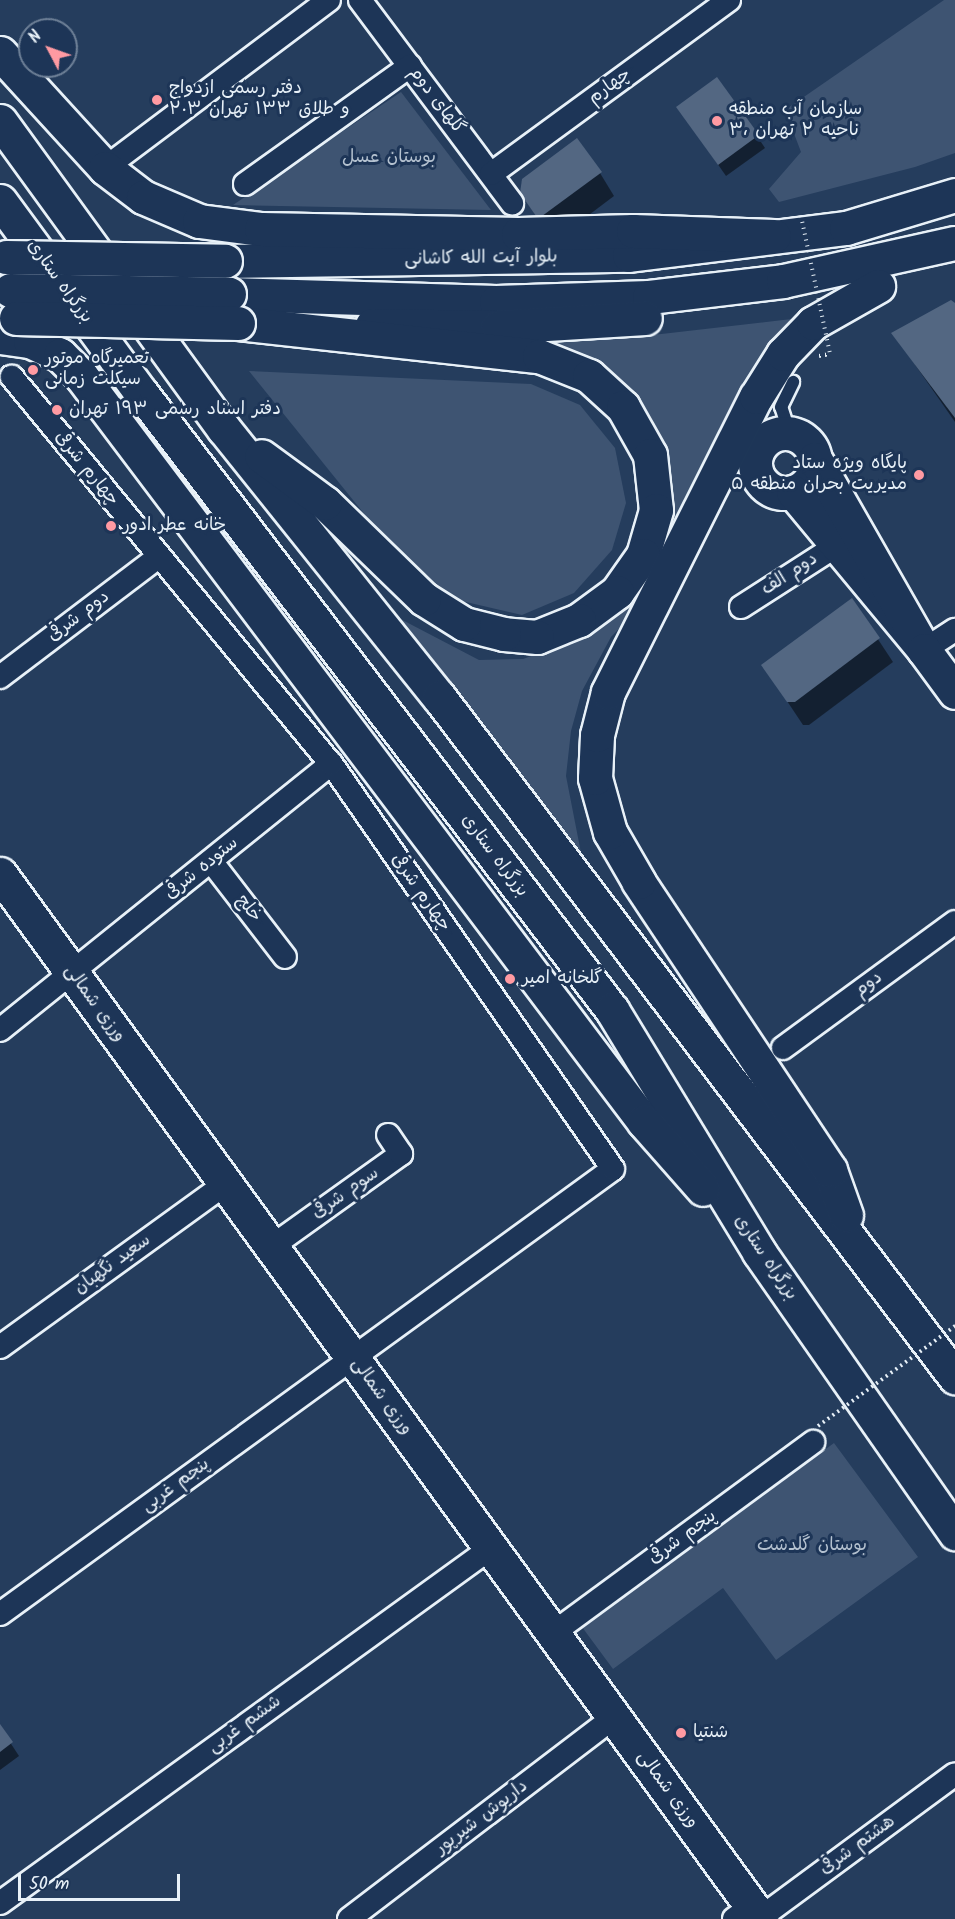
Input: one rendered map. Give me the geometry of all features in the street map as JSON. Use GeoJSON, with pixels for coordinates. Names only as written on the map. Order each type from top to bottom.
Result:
{"type":"FeatureCollection","features":[{"type":"Feature","properties":{"kind":"main road"},"geometry":{"type":"LineString","coordinates":[[0,53],[105,168],[143,196],[199,221],[261,229],[518,234],[633,231],[774,236]]}},
{"type":"Feature","properties":{"kind":"main road"},"geometry":{"type":"LineString","coordinates":[[0,121],[224,429],[438,697],[855,1242],[955,1377]]}},
{"type":"Feature","properties":{"kind":"main road","name":"بلوار آیت الله کاشانی"},"geometry":{"type":"LineString","coordinates":[[3,257],[225,261],[629,255],[846,228],[955,195]]}},
{"type":"Feature","properties":{"kind":"main road","name":"بزرگراه ستاری"},"geometry":{"type":"LineString","coordinates":[[0,201],[142,394],[612,1010],[759,1252],[955,1533]]}},
{"type":"Feature","properties":{"kind":"main road"},"geometry":{"type":"LineString","coordinates":[[5,310],[234,309],[649,297],[783,281],[911,256],[955,243]]}},
{"type":"Feature","properties":{"kind":"main road"},"geometry":{"type":"LineString","coordinates":[[855,1242],[830,1170],[639,882],[610,832],[595,778],[597,735],[608,692],[756,397],[783,354],[813,323],[878,286],[911,256]]}},
{"type":"Feature","properties":{"kind":"main road"},"geometry":{"type":"LineString","coordinates":[[234,309],[558,325],[792,303],[878,286]]}},
{"type":"Feature","properties":{"kind":"main road"},"geometry":{"type":"LineString","coordinates":[[224,429],[325,503],[424,599],[464,624],[504,634],[537,637],[579,620],[617,592],[643,555],[656,510],[650,454],[623,407],[589,376],[539,356],[234,309]]}},
{"type":"Feature","properties":{"kind":"main road"},"geometry":{"type":"LineString","coordinates":[[5,310],[30,341],[60,355],[82,377],[644,1122],[759,1252]]}},
{"type":"Feature","properties":{"kind":"main road"},"geometry":{"type":"LineString","coordinates":[[815,459],[807,483],[792,492],[773,491],[765,486],[756,470],[764,443],[790,434],[806,442],[924,650]]}},
{"type":"Feature","properties":{"kind":"main road"},"geometry":{"type":"LineString","coordinates":[[792,492],[839,544],[955,692]]}},
{"type":"Feature","properties":{"kind":"main road","name":"ورزی شمالی"},"geometry":{"type":"LineString","coordinates":[[0,874],[614,1717],[752,1915]]}},
{"type":"Feature","properties":{"kind":"street"},"geometry":{"type":"LineString","coordinates":[[105,168],[147,134],[329,0]]}},
{"type":"Feature","properties":{"kind":"street","name":"گلهای دوم"},"geometry":{"type":"LineString","coordinates":[[360,0],[512,203]]}},
{"type":"Feature","properties":{"kind":"street","name":"چهارم"},"geometry":{"type":"LineString","coordinates":[[491,174],[729,0]]}},
{"type":"Feature","properties":{"kind":"street"},"geometry":{"type":"LineString","coordinates":[[245,184],[410,66]]}},
{"type":"Feature","properties":{"kind":"street","name":"چهارم شرقی"},"geometry":{"type":"LineString","coordinates":[[12,377],[158,557],[331,764],[613,1169],[352,1358]]}},
{"type":"Feature","properties":{"kind":"street","name":"دوم الف"},"geometry":{"type":"LineString","coordinates":[[741,607],[839,544]]}},
{"type":"Feature","properties":{"kind":"street","name":"دوم شرقی"},"geometry":{"type":"LineString","coordinates":[[0,677],[158,557]]}},
{"type":"Feature","properties":{"kind":"street"},"geometry":{"type":"LineString","coordinates":[[924,650],[955,630]]}},
{"type":"Feature","properties":{"kind":"street","name":"ستوده شرقی"},"geometry":{"type":"LineString","coordinates":[[0,1030],[73,974],[331,764]]}},
{"type":"Feature","properties":{"kind":"street","name":"خلج"},"geometry":{"type":"LineString","coordinates":[[211,861],[285,957]]}},
{"type":"Feature","properties":{"kind":"street","name":"دوم"},"geometry":{"type":"LineString","coordinates":[[783,1048],[955,922]]}},
{"type":"Feature","properties":{"kind":"street","name":"سوم شرقی"},"geometry":{"type":"LineString","coordinates":[[271,1247],[401,1154],[388,1135]]}},
{"type":"Feature","properties":{"kind":"street","name":"سعید نگهبان"},"geometry":{"type":"LineString","coordinates":[[0,1347],[225,1184]]}},
{"type":"Feature","properties":{"kind":"street","name":"پنجم غربی"},"geometry":{"type":"LineString","coordinates":[[0,1614],[352,1358]]}},
{"type":"Feature","properties":{"kind":"street","name":"پنجم شرقی"},"geometry":{"type":"LineString","coordinates":[[553,1633],[816,1434]]}},
{"type":"Feature","properties":{"kind":"street","name":"ششم غربی"},"geometry":{"type":"LineString","coordinates":[[0,1903],[491,1548]]}},
{"type":"Feature","properties":{"kind":"street","name":"داریوش شیرپور"},"geometry":{"type":"LineString","coordinates":[[349,1919],[614,1717]]}},
{"type":"Feature","properties":{"kind":"street","name":"هشتم شرقی"},"geometry":{"type":"LineString","coordinates":[[752,1915],[955,1774]]}},
{"type":"Feature","properties":{"kind":"lane"},"geometry":{"type":"LineString","coordinates":[[790,434],[781,407],[793,382]]}},
{"type":"Feature","properties":{"kind":"path"},"geometry":{"type":"LineString","coordinates":[[801,216],[830,354]]}},
{"type":"Feature","properties":{"kind":"path"},"geometry":{"type":"LineString","coordinates":[[816,1434],[955,1326]]}},
{"type":"Feature","properties":{"kind":"green space"},"geometry":{"type":"Polygon","coordinates":[[[944,0],[955,0],[955,153],[915,167],[779,202],[769,189],[801,152],[785,110],[944,0]]]}},
{"type":"Feature","properties":{"kind":"green space","name":"بوستان عسل"},"geometry":{"type":"Polygon","coordinates":[[[401,92],[491,210],[233,205],[401,92]]]}},
{"type":"Feature","properties":{"kind":"green space"},"geometry":{"type":"Polygon","coordinates":[[[800,318],[637,610],[611,637],[582,691],[571,731],[566,776],[582,858],[389,613],[479,660],[523,659],[578,639],[616,611],[671,502],[663,447],[638,400],[529,343],[644,336],[800,318]]]}},
{"type":"Feature","properties":{"kind":"green space"},"geometry":{"type":"Polygon","coordinates":[[[249,371],[531,384],[580,405],[615,448],[626,503],[612,550],[574,593],[522,615],[453,599],[407,567],[249,371]]]}},
{"type":"Feature","properties":{"kind":"green space","name":"بوستان گلدشت"},"geometry":{"type":"Polygon","coordinates":[[[834,1443],[918,1557],[776,1660],[723,1588],[613,1669],[582,1627],[834,1443]]]}},
{"type":"Feature","properties":{"kind":"building","name":"سازمان آب منطقه ۳، ناحیه ۲ تهران"},"geometry":{"type":"Polygon","coordinates":[[[717,77],[759,135],[718,165],[676,107],[717,77]]]}},
{"type":"Feature","properties":{"kind":"building"},"geometry":{"type":"Polygon","coordinates":[[[577,138],[602,172],[538,219],[520,193],[522,179],[577,138]]]}},
{"type":"Feature","properties":{"kind":"building"},"geometry":{"type":"Polygon","coordinates":[[[951,300],[955,303],[955,418],[891,333],[951,300]]]}},
{"type":"Feature","properties":{"kind":"building"},"geometry":{"type":"Polygon","coordinates":[[[852,598],[880,638],[795,702],[787,702],[761,665],[852,598]]]}},
{"type":"Feature","properties":{"kind":"building"},"geometry":{"type":"Polygon","coordinates":[[[0,1724],[13,1742],[0,1752],[0,1724]]]}},
{"type":"Feature","properties":{"kind":"place","name":"دفتر رسمی ازدواج ۲۰۳ و طلاق ۱۳۳ تهران"},"geometry":{"type":"Point","coordinates":[157,100]}},
{"type":"Feature","properties":{"kind":"place","name":"سازمان آب منطقه ۳، ناحیه ۲ تهران"},"geometry":{"type":"Point","coordinates":[717,121]}},
{"type":"Feature","properties":{"kind":"place","name":"تعمیرگاه موتور سیکلت زمانی"},"geometry":{"type":"Point","coordinates":[33,370]}},
{"type":"Feature","properties":{"kind":"place","name":"دفتر اسناد رسمی ۱۹۳ تهران"},"geometry":{"type":"Point","coordinates":[57,410]}},
{"type":"Feature","properties":{"kind":"place","name":"پایگاه ویژه ستاد مدیریت بحران منطقه ۵"},"geometry":{"type":"Point","coordinates":[919,475]}},
{"type":"Feature","properties":{"kind":"place","name":"خانه عطر ادور"},"geometry":{"type":"Point","coordinates":[111,526]}},
{"type":"Feature","properties":{"kind":"place","name":"گلخانه امیر"},"geometry":{"type":"Point","coordinates":[510,979]}},
{"type":"Feature","properties":{"kind":"place","name":"شنتیا"},"geometry":{"type":"Point","coordinates":[681,1733]}}]}
